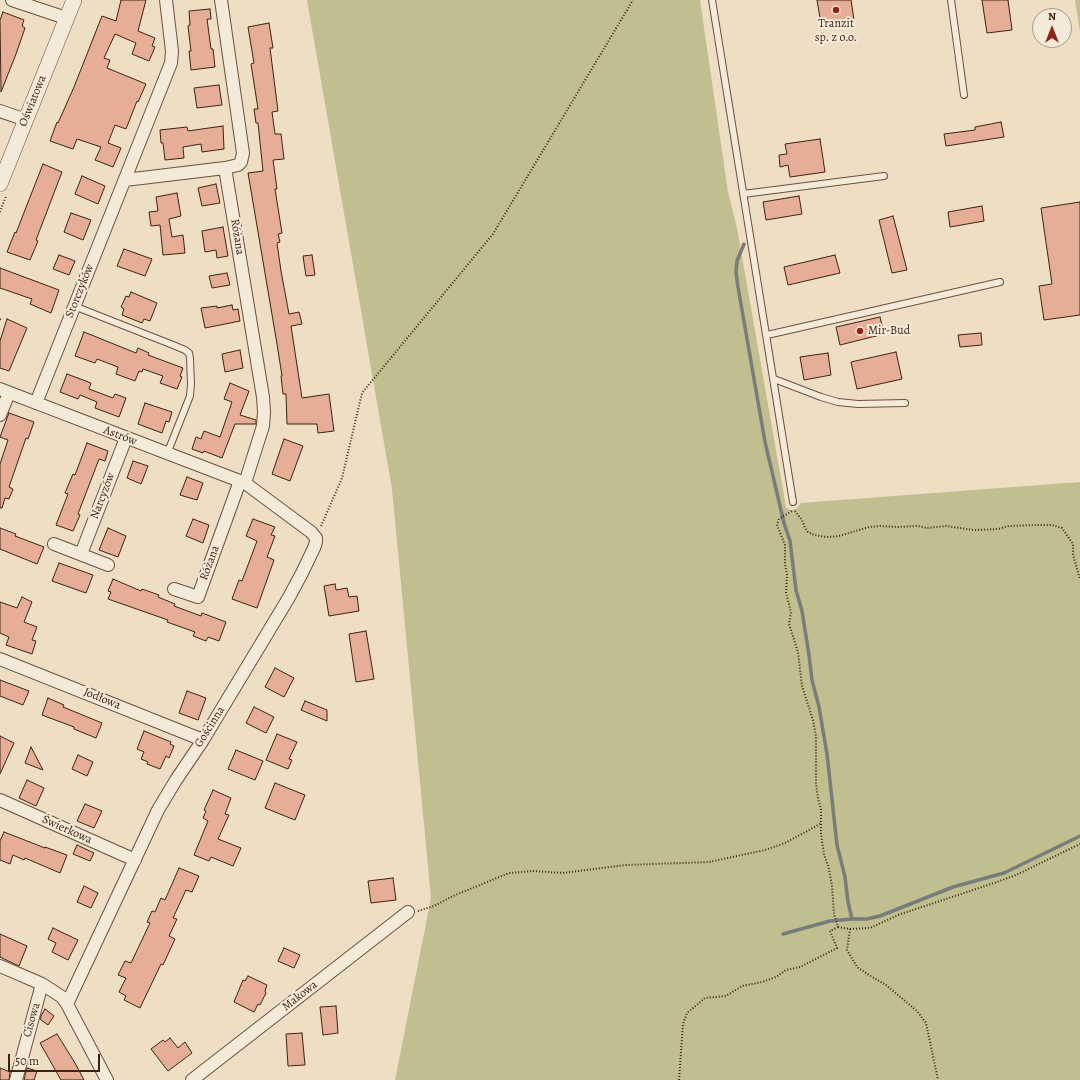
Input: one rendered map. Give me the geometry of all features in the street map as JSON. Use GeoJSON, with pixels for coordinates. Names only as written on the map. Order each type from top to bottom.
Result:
{"type":"FeatureCollection","features":[{"type":"Feature","properties":{"kind":"street"},"geometry":{"type":"LineString","coordinates":[[12,0],[66,18]]}},
{"type":"Feature","properties":{"kind":"street","name":"Oświatowa"},"geometry":{"type":"LineString","coordinates":[[0,184],[74,0]]}},
{"type":"Feature","properties":{"kind":"street","name":"Storczyków"},"geometry":{"type":"LineString","coordinates":[[36,403],[171,63],[172,51],[166,0]]}},
{"type":"Feature","properties":{"kind":"street"},"geometry":{"type":"LineString","coordinates":[[125,180],[225,168],[238,165],[241,162],[243,153],[222,0]]}},
{"type":"Feature","properties":{"kind":"street"},"geometry":{"type":"LineString","coordinates":[[0,111],[26,120]]}},
{"type":"Feature","properties":{"kind":"street","name":"Różana"},"geometry":{"type":"LineString","coordinates":[[174,589],[198,597],[243,482],[263,426],[263,397],[225,168]]}},
{"type":"Feature","properties":{"kind":"street"},"geometry":{"type":"LineString","coordinates":[[0,416],[4,391]]}},
{"type":"Feature","properties":{"kind":"street","name":"Astrów"},"geometry":{"type":"LineString","coordinates":[[4,391],[243,482]]}},
{"type":"Feature","properties":{"kind":"street","name":"Narcyzów"},"geometry":{"type":"LineString","coordinates":[[81,554],[126,438]]}},
{"type":"Feature","properties":{"kind":"street"},"geometry":{"type":"LineString","coordinates":[[243,482],[311,532],[316,538]]}},
{"type":"Feature","properties":{"kind":"street","name":"Gościnna"},"geometry":{"type":"LineString","coordinates":[[67,1004],[161,805],[203,740],[296,586],[314,548],[316,538]]}},
{"type":"Feature","properties":{"kind":"street"},"geometry":{"type":"LineString","coordinates":[[54,544],[108,565]]}},
{"type":"Feature","properties":{"kind":"street","name":"Jodłowa"},"geometry":{"type":"LineString","coordinates":[[0,659],[203,740]]}},
{"type":"Feature","properties":{"kind":"street","name":"Świerkowa"},"geometry":{"type":"LineString","coordinates":[[0,800],[135,860]]}},
{"type":"Feature","properties":{"kind":"street","name":"Makowa"},"geometry":{"type":"LineString","coordinates":[[192,1080],[408,912]]}},
{"type":"Feature","properties":{"kind":"street"},"geometry":{"type":"LineString","coordinates":[[0,966],[42,984],[62,997],[107,1080]]}},
{"type":"Feature","properties":{"kind":"street","name":"Cisowa"},"geometry":{"type":"LineString","coordinates":[[16,1080],[42,984]]}},
{"type":"Feature","properties":{"kind":"lane"},"geometry":{"type":"LineString","coordinates":[[712,0],[793,502]]}},
{"type":"Feature","properties":{"kind":"lane"},"geometry":{"type":"LineString","coordinates":[[951,0],[964,95]]}},
{"type":"Feature","properties":{"kind":"lane"},"geometry":{"type":"LineString","coordinates":[[743,194],[884,176]]}},
{"type":"Feature","properties":{"kind":"lane"},"geometry":{"type":"LineString","coordinates":[[767,335],[1000,282]]}},
{"type":"Feature","properties":{"kind":"lane"},"geometry":{"type":"LineString","coordinates":[[74,306],[174,345],[189,353],[191,384],[190,396],[167,454]]}},
{"type":"Feature","properties":{"kind":"lane"},"geometry":{"type":"LineString","coordinates":[[774,378],[821,397],[838,402],[866,404],[905,403]]}},
{"type":"Feature","properties":{"kind":"path"},"geometry":{"type":"LineString","coordinates":[[316,538],[342,478],[362,393],[493,234],[633,0]]}},
{"type":"Feature","properties":{"kind":"path"},"geometry":{"type":"LineString","coordinates":[[838,927],[834,914],[829,869],[824,854],[822,824],[816,782],[816,736],[809,705],[802,686],[798,652],[789,624],[791,612],[786,593],[787,575],[784,546],[777,525],[779,519],[794,510],[802,520],[808,532],[814,535],[827,537],[839,536],[869,527],[880,526],[918,526],[927,528],[946,526],[974,530],[998,529],[1009,526],[1052,526],[1062,528],[1073,544],[1073,555],[1080,579]]}},
{"type":"Feature","properties":{"kind":"path"},"geometry":{"type":"LineString","coordinates":[[408,912],[418,911],[434,906],[453,896],[509,873],[533,871],[562,873],[626,865],[715,861],[765,850],[785,843],[822,824]]}},
{"type":"Feature","properties":{"kind":"path"},"geometry":{"type":"LineString","coordinates":[[679,1080],[683,1024],[687,1014],[705,998],[726,996],[742,986],[762,982],[776,977],[786,970],[800,967],[837,948],[830,930],[838,927],[850,929],[870,928],[898,915],[1016,875],[1080,844]]}},
{"type":"Feature","properties":{"kind":"path"},"geometry":{"type":"LineString","coordinates":[[850,929],[847,950],[857,967],[886,985],[917,1011],[926,1023],[938,1080]]}},
{"type":"Feature","properties":{"kind":"shaded area"},"geometry":{"type":"Polygon","coordinates":[[[307,0],[700,0],[728,192],[737,228],[786,507],[790,510],[796,509],[801,503],[1080,482],[1080,1080],[395,1080],[431,898],[392,489],[307,0]]]}},
{"type":"Feature","properties":{"kind":"shaded area"},"geometry":{"type":"Polygon","coordinates":[[[1075,0],[1080,0],[1080,32],[1075,0]]]}},
{"type":"Feature","properties":{"kind":"building"},"geometry":{"type":"Polygon","coordinates":[[[121,0],[146,0],[138,31],[155,38],[152,46],[155,47],[149,61],[132,54],[136,43],[115,34],[104,58],[110,60],[107,68],[146,84],[138,102],[137,101],[126,129],[115,125],[108,143],[121,148],[113,167],[95,160],[101,147],[77,139],[73,149],[50,141],[57,122],[58,123],[74,87],[102,16],[116,21],[121,0]]]}},
{"type":"Feature","properties":{"kind":"building","name":"Tranzit sp. z o.o."},"geometry":{"type":"Polygon","coordinates":[[[817,0],[851,0],[854,20],[821,24],[817,0]]]}},
{"type":"Feature","properties":{"kind":"building"},"geometry":{"type":"Polygon","coordinates":[[[982,0],[1008,0],[1012,30],[987,33],[982,0]]]}},
{"type":"Feature","properties":{"kind":"building"},"geometry":{"type":"Polygon","coordinates":[[[210,9],[211,19],[207,19],[215,67],[191,70],[189,51],[191,51],[188,26],[190,25],[189,11],[210,9]]]}},
{"type":"Feature","properties":{"kind":"building"},"geometry":{"type":"Polygon","coordinates":[[[3,12],[24,20],[22,26],[25,28],[1,92],[0,20],[3,12]]]}},
{"type":"Feature","properties":{"kind":"building"},"geometry":{"type":"Polygon","coordinates":[[[269,23],[273,48],[270,48],[278,111],[272,112],[275,134],[281,134],[284,159],[273,160],[277,189],[275,189],[282,233],[278,234],[280,242],[277,243],[281,271],[289,314],[299,312],[302,324],[291,326],[302,398],[329,394],[334,431],[318,433],[317,424],[287,424],[286,394],[283,394],[277,344],[248,173],[263,171],[258,123],[256,123],[254,109],[258,109],[251,64],[254,63],[248,27],[269,23]]]}},
{"type":"Feature","properties":{"kind":"building"},"geometry":{"type":"Polygon","coordinates":[[[219,85],[222,105],[197,108],[194,88],[219,85]]]}},
{"type":"Feature","properties":{"kind":"building"},"geometry":{"type":"Polygon","coordinates":[[[1001,122],[1004,137],[946,146],[944,134],[975,130],[975,127],[1001,122]]]}},
{"type":"Feature","properties":{"kind":"building"},"geometry":{"type":"Polygon","coordinates":[[[223,126],[224,149],[202,152],[201,144],[183,147],[184,158],[165,160],[160,130],[187,127],[188,131],[223,126]]]}},
{"type":"Feature","properties":{"kind":"building"},"geometry":{"type":"Polygon","coordinates":[[[820,139],[825,172],[790,177],[788,165],[780,167],[779,155],[787,154],[785,144],[820,139]]]}},
{"type":"Feature","properties":{"kind":"building"},"geometry":{"type":"Polygon","coordinates":[[[43,164],[62,172],[30,260],[7,252],[43,164]]]}},
{"type":"Feature","properties":{"kind":"building"},"geometry":{"type":"Polygon","coordinates":[[[82,176],[105,186],[98,204],[75,194],[82,176]]]}},
{"type":"Feature","properties":{"kind":"building"},"geometry":{"type":"Polygon","coordinates":[[[216,184],[220,203],[202,206],[198,188],[216,184]]]}},
{"type":"Feature","properties":{"kind":"building"},"geometry":{"type":"Polygon","coordinates":[[[177,193],[181,216],[169,219],[172,237],[183,235],[185,253],[163,255],[160,225],[151,226],[149,212],[158,211],[156,197],[177,193]]]}},
{"type":"Feature","properties":{"kind":"building"},"geometry":{"type":"Polygon","coordinates":[[[799,196],[802,214],[766,220],[763,202],[799,196]]]}},
{"type":"Feature","properties":{"kind":"building"},"geometry":{"type":"Polygon","coordinates":[[[1080,202],[1080,315],[1044,320],[1039,286],[1052,284],[1041,208],[1080,202]]]}},
{"type":"Feature","properties":{"kind":"building"},"geometry":{"type":"Polygon","coordinates":[[[982,206],[984,221],[950,227],[948,212],[982,206]]]}},
{"type":"Feature","properties":{"kind":"building"},"geometry":{"type":"Polygon","coordinates":[[[71,213],[91,220],[83,240],[64,232],[71,213]]]}},
{"type":"Feature","properties":{"kind":"building"},"geometry":{"type":"Polygon","coordinates":[[[893,216],[907,270],[892,273],[879,220],[893,216]]]}},
{"type":"Feature","properties":{"kind":"building"},"geometry":{"type":"Polygon","coordinates":[[[223,227],[228,256],[217,258],[216,250],[205,252],[202,231],[223,227]]]}},
{"type":"Feature","properties":{"kind":"building"},"geometry":{"type":"Polygon","coordinates":[[[124,249],[152,259],[145,276],[117,266],[124,249]]]}},
{"type":"Feature","properties":{"kind":"building"},"geometry":{"type":"Polygon","coordinates":[[[59,255],[75,261],[69,275],[53,269],[59,255]]]}},
{"type":"Feature","properties":{"kind":"building"},"geometry":{"type":"Polygon","coordinates":[[[312,255],[315,275],[306,276],[303,256],[312,255]]]}},
{"type":"Feature","properties":{"kind":"building"},"geometry":{"type":"Polygon","coordinates":[[[835,255],[840,273],[788,285],[784,267],[835,255]]]}},
{"type":"Feature","properties":{"kind":"building"},"geometry":{"type":"Polygon","coordinates":[[[0,268],[59,290],[51,313],[30,304],[32,299],[0,288],[0,268]]]}},
{"type":"Feature","properties":{"kind":"building"},"geometry":{"type":"Polygon","coordinates":[[[227,273],[230,285],[212,288],[209,276],[227,273]]]}},
{"type":"Feature","properties":{"kind":"building"},"geometry":{"type":"Polygon","coordinates":[[[131,292],[157,303],[150,321],[144,319],[142,323],[122,315],[124,309],[121,307],[126,296],[129,297],[131,292]]]}},
{"type":"Feature","properties":{"kind":"building"},"geometry":{"type":"Polygon","coordinates":[[[232,305],[233,310],[238,309],[240,321],[205,328],[201,308],[217,306],[217,308],[232,305]]]}},
{"type":"Feature","properties":{"kind":"building","name":"Mir-Bud"},"geometry":{"type":"Polygon","coordinates":[[[880,317],[884,334],[840,345],[836,327],[880,317]]]}},
{"type":"Feature","properties":{"kind":"building"},"geometry":{"type":"Polygon","coordinates":[[[7,319],[27,328],[9,371],[0,368],[0,341],[7,319]]]}},
{"type":"Feature","properties":{"kind":"building"},"geometry":{"type":"Polygon","coordinates":[[[84,332],[136,353],[138,348],[149,353],[148,355],[183,368],[180,376],[182,377],[177,389],[160,383],[163,376],[143,369],[142,372],[139,371],[135,381],[116,374],[118,367],[97,359],[95,363],[75,356],[84,332]]]}},
{"type":"Feature","properties":{"kind":"building"},"geometry":{"type":"Polygon","coordinates":[[[981,333],[982,345],[960,347],[958,335],[981,333]]]}},
{"type":"Feature","properties":{"kind":"building"},"geometry":{"type":"Polygon","coordinates":[[[240,350],[243,368],[225,372],[222,354],[240,350]]]}},
{"type":"Feature","properties":{"kind":"building"},"geometry":{"type":"Polygon","coordinates":[[[896,352],[902,379],[857,389],[851,362],[896,352]]]}},
{"type":"Feature","properties":{"kind":"building"},"geometry":{"type":"Polygon","coordinates":[[[828,353],[831,375],[804,380],[800,357],[828,353]]]}},
{"type":"Feature","properties":{"kind":"building"},"geometry":{"type":"Polygon","coordinates":[[[67,374],[91,383],[89,389],[113,398],[115,394],[126,398],[119,417],[95,408],[97,402],[80,395],[78,399],[60,392],[67,374]]]}},
{"type":"Feature","properties":{"kind":"building"},"geometry":{"type":"Polygon","coordinates":[[[230,383],[249,391],[240,415],[256,420],[256,424],[235,424],[222,458],[204,451],[203,453],[192,449],[196,437],[201,439],[204,431],[220,437],[232,402],[224,399],[230,383]]]}},
{"type":"Feature","properties":{"kind":"building"},"geometry":{"type":"Polygon","coordinates":[[[145,403],[172,412],[169,422],[166,421],[162,433],[138,424],[145,403]]]}},
{"type":"Feature","properties":{"kind":"building"},"geometry":{"type":"Polygon","coordinates":[[[9,413],[34,422],[28,439],[26,438],[9,487],[13,489],[9,499],[5,498],[2,508],[0,508],[0,464],[8,440],[0,437],[9,413]]]}},
{"type":"Feature","properties":{"kind":"building"},"geometry":{"type":"Polygon","coordinates":[[[284,439],[303,446],[290,481],[272,474],[284,439]]]}},
{"type":"Feature","properties":{"kind":"building"},"geometry":{"type":"Polygon","coordinates":[[[87,443],[108,451],[105,461],[99,459],[73,531],[56,525],[68,494],[65,493],[73,474],[75,475],[87,443]]]}},
{"type":"Feature","properties":{"kind":"building"},"geometry":{"type":"Polygon","coordinates":[[[133,461],[148,466],[141,484],[127,478],[133,461]]]}},
{"type":"Feature","properties":{"kind":"building"},"geometry":{"type":"Polygon","coordinates":[[[187,477],[203,483],[197,500],[180,495],[187,477]]]}},
{"type":"Feature","properties":{"kind":"building"},"geometry":{"type":"Polygon","coordinates":[[[193,519],[209,525],[203,543],[186,536],[193,519]]]}},
{"type":"Feature","properties":{"kind":"building"},"geometry":{"type":"Polygon","coordinates":[[[253,519],[275,527],[271,535],[275,536],[267,557],[274,560],[257,608],[232,599],[239,580],[242,581],[257,541],[246,536],[253,519]]]}},
{"type":"Feature","properties":{"kind":"building"},"geometry":{"type":"Polygon","coordinates":[[[0,528],[16,534],[15,536],[44,547],[37,564],[0,549],[0,528]]]}},
{"type":"Feature","properties":{"kind":"building"},"geometry":{"type":"Polygon","coordinates":[[[108,528],[126,536],[118,557],[99,550],[108,528]]]}},
{"type":"Feature","properties":{"kind":"building"},"geometry":{"type":"Polygon","coordinates":[[[59,563],[93,575],[86,593],[52,581],[59,563]]]}},
{"type":"Feature","properties":{"kind":"building"},"geometry":{"type":"Polygon","coordinates":[[[113,579],[141,591],[142,589],[159,595],[158,597],[175,604],[174,606],[201,616],[202,613],[226,622],[219,641],[208,637],[206,641],[193,636],[195,632],[167,622],[168,620],[108,599],[111,592],[108,591],[113,579]]]}},
{"type":"Feature","properties":{"kind":"building"},"geometry":{"type":"Polygon","coordinates":[[[335,584],[336,590],[347,588],[349,597],[357,596],[359,611],[329,616],[324,586],[335,584]]]}},
{"type":"Feature","properties":{"kind":"building"},"geometry":{"type":"Polygon","coordinates":[[[22,597],[32,602],[24,622],[37,627],[32,640],[36,641],[32,654],[6,645],[9,637],[0,633],[0,602],[17,608],[22,597]]]}},
{"type":"Feature","properties":{"kind":"building"},"geometry":{"type":"Polygon","coordinates":[[[366,631],[374,679],[356,682],[349,634],[366,631]]]}},
{"type":"Feature","properties":{"kind":"building"},"geometry":{"type":"Polygon","coordinates":[[[275,668],[294,678],[284,697],[265,687],[275,668]]]}},
{"type":"Feature","properties":{"kind":"building"},"geometry":{"type":"Polygon","coordinates":[[[0,680],[29,691],[23,705],[0,696],[0,680]]]}},
{"type":"Feature","properties":{"kind":"building"},"geometry":{"type":"Polygon","coordinates":[[[187,691],[206,698],[198,720],[179,713],[187,691]]]}},
{"type":"Feature","properties":{"kind":"building"},"geometry":{"type":"Polygon","coordinates":[[[48,698],[64,705],[63,707],[102,723],[96,738],[74,729],[74,727],[42,715],[48,698]]]}},
{"type":"Feature","properties":{"kind":"building"},"geometry":{"type":"Polygon","coordinates":[[[305,701],[327,710],[327,721],[301,710],[305,701]]]}},
{"type":"Feature","properties":{"kind":"building"},"geometry":{"type":"Polygon","coordinates":[[[254,707],[274,717],[266,733],[246,723],[254,707]]]}},
{"type":"Feature","properties":{"kind":"building"},"geometry":{"type":"Polygon","coordinates":[[[144,731],[171,742],[170,744],[174,746],[169,758],[166,756],[160,769],[147,764],[148,762],[141,759],[144,752],[137,749],[144,731]]]}},
{"type":"Feature","properties":{"kind":"building"},"geometry":{"type":"Polygon","coordinates":[[[277,734],[297,742],[289,759],[292,760],[288,769],[266,760],[277,734]]]}},
{"type":"Feature","properties":{"kind":"building"},"geometry":{"type":"Polygon","coordinates":[[[0,736],[14,743],[0,774],[0,736]]]}},
{"type":"Feature","properties":{"kind":"building"},"geometry":{"type":"Polygon","coordinates":[[[31,747],[43,770],[25,763],[31,747]]]}},
{"type":"Feature","properties":{"kind":"building"},"geometry":{"type":"Polygon","coordinates":[[[236,750],[263,761],[255,780],[228,769],[236,750]]]}},
{"type":"Feature","properties":{"kind":"building"},"geometry":{"type":"Polygon","coordinates":[[[78,755],[93,762],[87,776],[72,769],[78,755]]]}},
{"type":"Feature","properties":{"kind":"building"},"geometry":{"type":"Polygon","coordinates":[[[27,780],[44,788],[36,806],[19,798],[27,780]]]}},
{"type":"Feature","properties":{"kind":"building"},"geometry":{"type":"Polygon","coordinates":[[[275,783],[305,795],[295,820],[265,808],[275,783]]]}},
{"type":"Feature","properties":{"kind":"building"},"geometry":{"type":"Polygon","coordinates":[[[213,790],[231,798],[225,814],[229,815],[218,839],[241,848],[233,866],[211,857],[209,861],[194,855],[208,821],[203,818],[206,811],[204,810],[213,790]]]}},
{"type":"Feature","properties":{"kind":"building"},"geometry":{"type":"Polygon","coordinates":[[[85,804],[102,811],[94,828],[77,821],[85,804]]]}},
{"type":"Feature","properties":{"kind":"building"},"geometry":{"type":"Polygon","coordinates":[[[4,832],[67,855],[60,873],[25,858],[24,860],[13,855],[10,864],[0,860],[0,841],[4,832]]]}},
{"type":"Feature","properties":{"kind":"building"},"geometry":{"type":"Polygon","coordinates":[[[77,845],[94,853],[90,861],[73,854],[77,845]]]}},
{"type":"Feature","properties":{"kind":"building"},"geometry":{"type":"Polygon","coordinates":[[[179,868],[199,876],[192,892],[186,890],[173,918],[177,919],[169,936],[175,939],[140,1008],[124,1000],[126,996],[119,992],[126,978],[118,975],[125,961],[131,963],[150,923],[147,922],[152,911],[155,912],[161,898],[165,900],[179,868]]]}},
{"type":"Feature","properties":{"kind":"building"},"geometry":{"type":"Polygon","coordinates":[[[393,878],[396,900],[371,903],[368,881],[393,878]]]}},
{"type":"Feature","properties":{"kind":"building"},"geometry":{"type":"Polygon","coordinates":[[[84,886],[98,893],[91,908],[77,902],[84,886]]]}},
{"type":"Feature","properties":{"kind":"building"},"geometry":{"type":"Polygon","coordinates":[[[53,928],[78,940],[68,960],[52,952],[56,943],[48,939],[53,928]]]}},
{"type":"Feature","properties":{"kind":"building"},"geometry":{"type":"Polygon","coordinates":[[[0,934],[27,946],[19,966],[0,957],[0,934]]]}},
{"type":"Feature","properties":{"kind":"building"},"geometry":{"type":"Polygon","coordinates":[[[284,948],[300,955],[294,968],[278,961],[284,948]]]}},
{"type":"Feature","properties":{"kind":"building"},"geometry":{"type":"Polygon","coordinates":[[[248,976],[267,985],[265,991],[266,993],[260,1005],[258,1004],[254,1012],[234,1002],[243,980],[245,981],[248,976]]]}},
{"type":"Feature","properties":{"kind":"building"},"geometry":{"type":"Polygon","coordinates":[[[336,1006],[338,1033],[323,1035],[320,1007],[336,1006]]]}},
{"type":"Feature","properties":{"kind":"building"},"geometry":{"type":"Polygon","coordinates":[[[45,1009],[54,1016],[48,1025],[40,1019],[45,1009]]]}},
{"type":"Feature","properties":{"kind":"building"},"geometry":{"type":"Polygon","coordinates":[[[302,1033],[305,1065],[288,1066],[286,1034],[302,1033]]]}},
{"type":"Feature","properties":{"kind":"building"},"geometry":{"type":"Polygon","coordinates":[[[57,1034],[84,1080],[61,1080],[40,1043],[57,1034]]]}},
{"type":"Feature","properties":{"kind":"building"},"geometry":{"type":"Polygon","coordinates":[[[170,1038],[178,1048],[185,1042],[192,1053],[168,1071],[151,1049],[163,1040],[165,1042],[170,1038]]]}},
{"type":"Feature","properties":{"kind":"building"},"geometry":{"type":"Polygon","coordinates":[[[0,1068],[10,1072],[9,1080],[0,1080],[0,1068]]]}},
{"type":"Feature","properties":{"kind":"building"},"geometry":{"type":"Polygon","coordinates":[[[27,1068],[37,1071],[34,1080],[24,1080],[27,1068]]]}},
{"type":"Feature","properties":{"kind":"waterway"},"geometry":{"type":"LineString","coordinates":[[744,244],[737,261],[736,272],[738,287],[765,442],[784,523],[790,541],[796,590],[802,611],[812,680],[819,707],[827,754],[837,845],[845,877],[852,919],[830,921],[783,934]]}},
{"type":"Feature","properties":{"kind":"waterway"},"geometry":{"type":"LineString","coordinates":[[852,919],[867,919],[880,916],[953,887],[1004,873],[1080,836]]}},
{"type":"Feature","properties":{"kind":"place","name":"Tranzit sp. z o.o."},"geometry":{"type":"Point","coordinates":[836,10]}},
{"type":"Feature","properties":{"kind":"place","name":"Mir-Bud"},"geometry":{"type":"Point","coordinates":[860,331]}}]}
